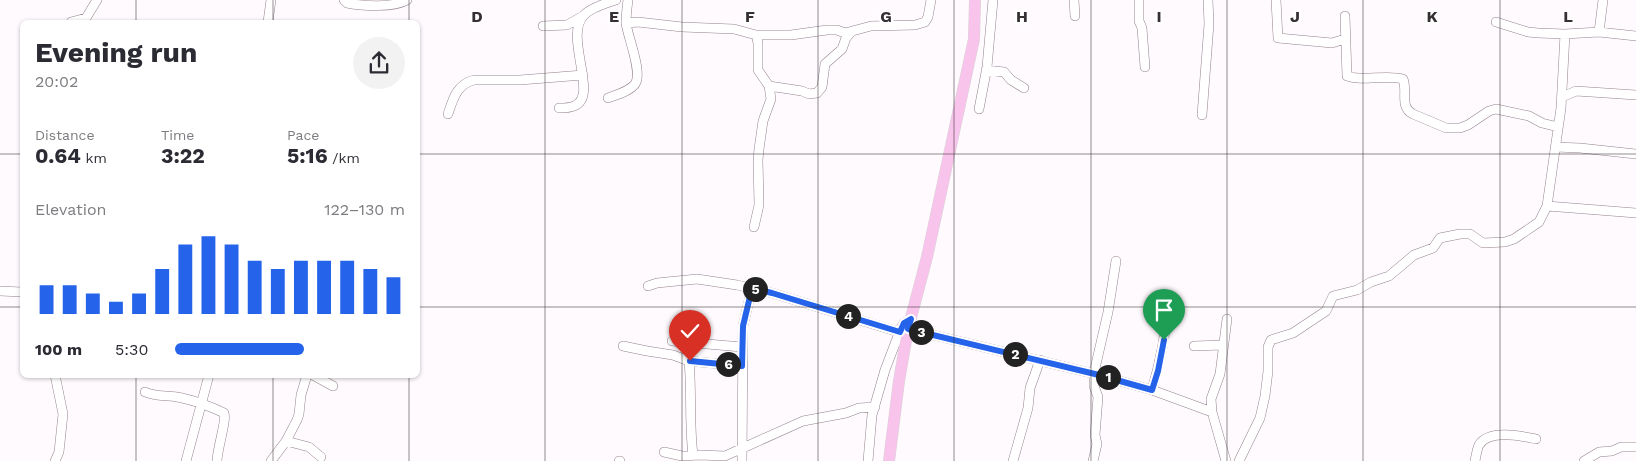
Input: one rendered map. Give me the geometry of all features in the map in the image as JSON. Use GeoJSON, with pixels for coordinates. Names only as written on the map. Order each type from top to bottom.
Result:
{"type":"FeatureCollection","features":[{"type":"Feature","properties":{"kind":"main road"},"geometry":{"type":"LineString","coordinates":[[889,461],[906,327],[927,258],[974,39],[975,0]]}},
{"type":"Feature","properties":{"kind":"street"},"geometry":{"type":"LineString","coordinates":[[78,20],[86,18],[97,0]]}},
{"type":"Feature","properties":{"kind":"street"},"geometry":{"type":"LineString","coordinates":[[268,20],[271,0]]}},
{"type":"Feature","properties":{"kind":"street"},"geometry":{"type":"LineString","coordinates":[[344,0],[347,3],[365,5],[396,4],[407,0]]}},
{"type":"Feature","properties":{"kind":"street"},"geometry":{"type":"LineString","coordinates":[[543,26],[567,25],[597,7],[616,0]]}},
{"type":"Feature","properties":{"kind":"street"},"geometry":{"type":"LineString","coordinates":[[608,98],[634,86],[638,78],[626,23],[628,0]]}},
{"type":"Feature","properties":{"kind":"street"},"geometry":{"type":"LineString","coordinates":[[626,23],[638,22],[682,27],[734,29],[756,35],[799,34],[827,30],[837,30],[844,33],[871,26],[915,25],[925,22],[928,18],[931,0]]}},
{"type":"Feature","properties":{"kind":"street"},"geometry":{"type":"LineString","coordinates":[[979,109],[986,70],[993,0]]}},
{"type":"Feature","properties":{"kind":"street"},"geometry":{"type":"LineString","coordinates":[[1074,0],[1075,16]]}},
{"type":"Feature","properties":{"kind":"street"},"geometry":{"type":"LineString","coordinates":[[1139,0],[1139,21],[1142,28],[1145,67]]}},
{"type":"Feature","properties":{"kind":"street"},"geometry":{"type":"LineString","coordinates":[[1202,115],[1209,24],[1208,0]]}},
{"type":"Feature","properties":{"kind":"street"},"geometry":{"type":"LineString","coordinates":[[1276,0],[1278,38],[1332,44],[1345,38]]}},
{"type":"Feature","properties":{"kind":"street"},"geometry":{"type":"LineString","coordinates":[[1599,32],[1603,0]]}},
{"type":"Feature","properties":{"kind":"street"},"geometry":{"type":"LineString","coordinates":[[559,108],[575,106],[582,101],[584,92],[583,75],[577,33],[582,16]]}},
{"type":"Feature","properties":{"kind":"street"},"geometry":{"type":"LineString","coordinates":[[1344,16],[1347,76],[1352,78],[1386,77],[1403,79],[1405,107],[1408,111],[1446,128],[1460,128],[1468,125],[1489,111],[1496,109],[1529,116],[1542,123],[1558,127]]}},
{"type":"Feature","properties":{"kind":"street"},"geometry":{"type":"LineString","coordinates":[[1496,22],[1528,32],[1565,34],[1599,32],[1636,36]]}},
{"type":"Feature","properties":{"kind":"street"},"geometry":{"type":"LineString","coordinates":[[769,86],[802,91],[808,94],[817,93],[822,88],[825,64],[842,49],[846,38],[851,32]]}},
{"type":"Feature","properties":{"kind":"street"},"geometry":{"type":"LineString","coordinates":[[1239,461],[1260,418],[1268,371],[1268,347],[1271,340],[1293,333],[1326,311],[1333,296],[1356,290],[1371,282],[1390,276],[1414,255],[1433,248],[1440,238],[1470,234],[1483,243],[1505,242],[1514,239],[1538,222],[1547,206],[1562,97],[1565,34]]}},
{"type":"Feature","properties":{"kind":"street"},"geometry":{"type":"LineString","coordinates":[[754,227],[760,205],[758,155],[763,121],[771,99],[769,86],[758,70],[758,43],[756,35]]}},
{"type":"Feature","properties":{"kind":"street"},"geometry":{"type":"LineString","coordinates":[[986,70],[1004,72],[1024,88]]}},
{"type":"Feature","properties":{"kind":"street"},"geometry":{"type":"LineString","coordinates":[[448,114],[458,89],[474,80],[520,80],[583,75]]}},
{"type":"Feature","properties":{"kind":"street"},"geometry":{"type":"LineString","coordinates":[[1562,97],[1576,91],[1636,95]]}},
{"type":"Feature","properties":{"kind":"street"},"geometry":{"type":"LineString","coordinates":[[1555,147],[1636,154]]}},
{"type":"Feature","properties":{"kind":"street"},"geometry":{"type":"LineString","coordinates":[[1547,206],[1636,213]]}},
{"type":"Feature","properties":{"kind":"street"},"geometry":{"type":"LineString","coordinates":[[1093,461],[1098,444],[1095,435],[1098,397],[1094,386],[1094,373],[1108,312],[1116,261]]}},
{"type":"Feature","properties":{"kind":"street"},"geometry":{"type":"LineString","coordinates":[[648,286],[657,283],[696,280],[752,288],[1094,373],[1152,390],[1212,412]]}},
{"type":"Feature","properties":{"kind":"street"},"geometry":{"type":"LineString","coordinates":[[742,461],[743,326],[752,288]]}},
{"type":"Feature","properties":{"kind":"street"},"geometry":{"type":"LineString","coordinates":[[0,290],[20,292]]}},
{"type":"Feature","properties":{"kind":"street"},"geometry":{"type":"LineString","coordinates":[[1152,390],[1166,334],[1169,300]]}},
{"type":"Feature","properties":{"kind":"street"},"geometry":{"type":"LineString","coordinates":[[1226,461],[1212,412],[1211,399],[1220,374],[1227,319]]}},
{"type":"Feature","properties":{"kind":"street"},"geometry":{"type":"LineString","coordinates":[[868,461],[872,414],[885,370],[906,327]]}},
{"type":"Feature","properties":{"kind":"street"},"geometry":{"type":"LineString","coordinates":[[672,341],[689,344],[742,347]]}},
{"type":"Feature","properties":{"kind":"street"},"geometry":{"type":"LineString","coordinates":[[1194,346],[1223,345]]}},
{"type":"Feature","properties":{"kind":"street"},"geometry":{"type":"LineString","coordinates":[[623,346],[647,352],[673,355],[690,361],[742,366]]}},
{"type":"Feature","properties":{"kind":"street"},"geometry":{"type":"LineString","coordinates":[[1013,461],[1028,408],[1030,388],[1040,360]]}},
{"type":"Feature","properties":{"kind":"street"},"geometry":{"type":"LineString","coordinates":[[690,361],[690,431],[693,455]]}},
{"type":"Feature","properties":{"kind":"street"},"geometry":{"type":"LineString","coordinates":[[56,378],[63,414],[59,452],[56,461]]}},
{"type":"Feature","properties":{"kind":"street"},"geometry":{"type":"LineString","coordinates":[[186,461],[208,378]]}},
{"type":"Feature","properties":{"kind":"street"},"geometry":{"type":"LineString","coordinates":[[271,461],[286,441],[300,414],[301,396],[306,378]]}},
{"type":"Feature","properties":{"kind":"street"},"geometry":{"type":"LineString","coordinates":[[318,378],[333,386]]}},
{"type":"Feature","properties":{"kind":"street"},"geometry":{"type":"LineString","coordinates":[[145,392],[154,395],[178,397],[225,415],[216,461]]}},
{"type":"Feature","properties":{"kind":"street"},"geometry":{"type":"LineString","coordinates":[[664,452],[682,456],[725,456],[803,421],[846,413],[859,408],[875,407]]}},
{"type":"Feature","properties":{"kind":"street"},"geometry":{"type":"LineString","coordinates":[[1475,461],[1479,445],[1492,435],[1520,436],[1536,439]]}},
{"type":"Feature","properties":{"kind":"street"},"geometry":{"type":"LineString","coordinates":[[286,441],[309,448],[321,457]]}},
{"type":"Feature","properties":{"kind":"street"},"geometry":{"type":"LineString","coordinates":[[1584,461],[1599,452],[1612,451],[1621,447],[1636,448]]}},
{"type":"Feature","properties":{"kind":"route"},"geometry":{"type":"LineString","coordinates":[[690,361],[742,366],[743,326],[752,288],[900,332],[904,323],[911,319],[908,329],[1040,360],[1152,390],[1164,340]]}}]}
